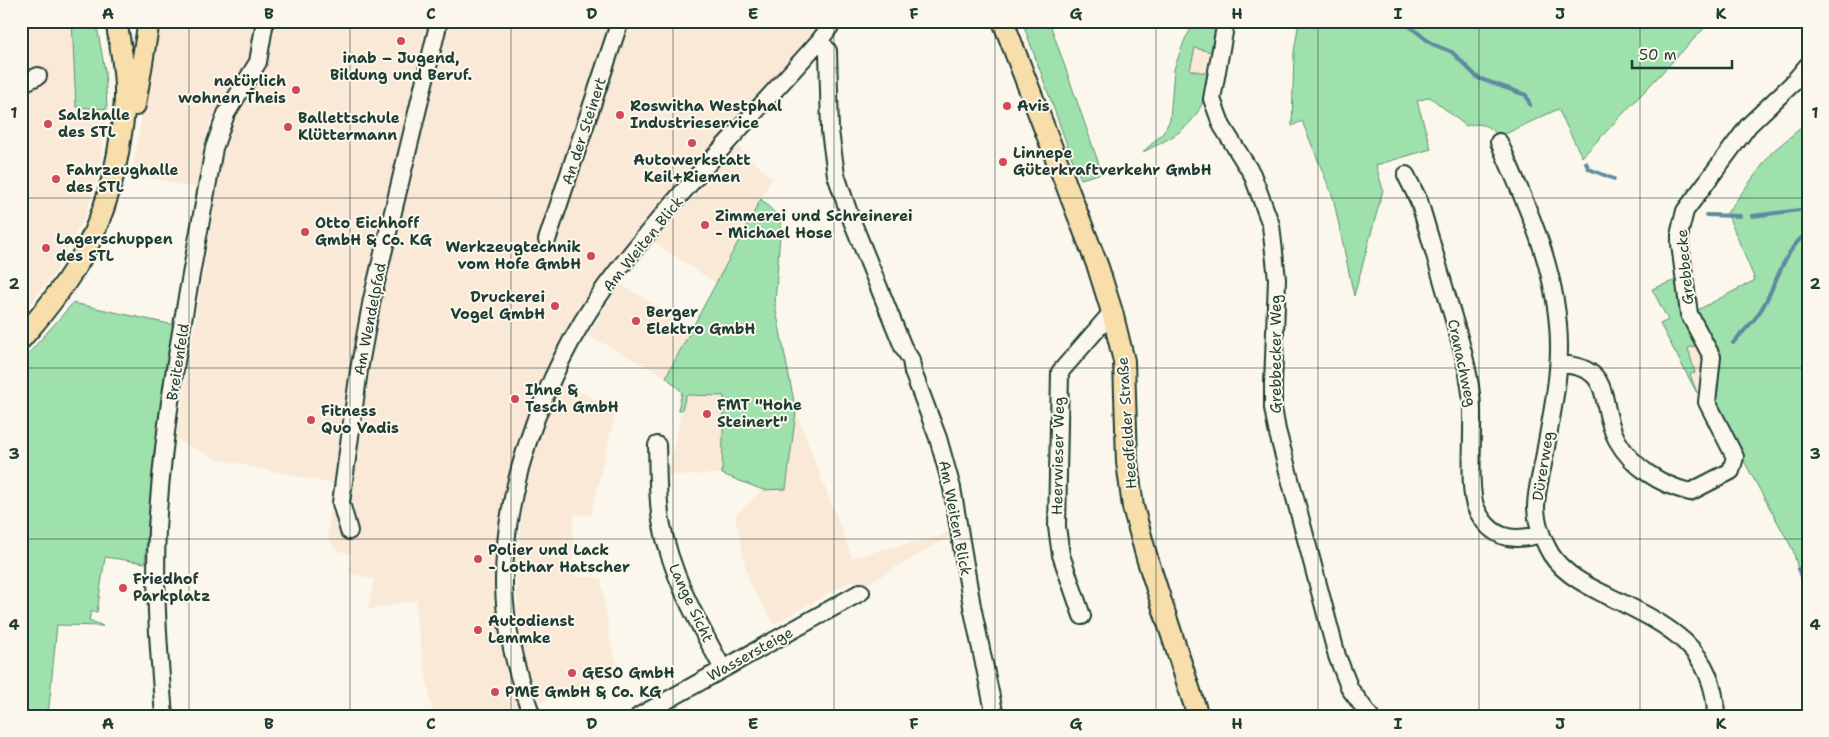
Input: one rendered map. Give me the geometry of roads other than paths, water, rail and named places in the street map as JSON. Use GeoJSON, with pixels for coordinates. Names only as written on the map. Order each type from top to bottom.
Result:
{"type":"FeatureCollection","features":[{"type":"Feature","properties":{"kind":"main road"},"geometry":{"type":"LineString","coordinates":[[21,339],[52,303],[82,257],[102,217],[111,191],[122,131],[125,89],[116,21]]}},
{"type":"Feature","properties":{"kind":"main road"},"geometry":{"type":"LineString","coordinates":[[111,191],[124,174],[148,21]]}},
{"type":"Feature","properties":{"kind":"main road","name":"Heedfelder Straße"},"geometry":{"type":"LineString","coordinates":[[1003,21],[1101,276],[1112,312],[1124,361],[1127,462],[1133,506],[1147,558],[1198,716]]}},
{"type":"Feature","properties":{"kind":"street","name":"Breitenfeld"},"geometry":{"type":"LineString","coordinates":[[164,716],[157,632],[157,561],[164,454],[214,148],[226,114],[258,62],[265,21]]}},
{"type":"Feature","properties":{"kind":"street","name":"Am Wendelpfad"},"geometry":{"type":"LineString","coordinates":[[349,531],[341,503],[367,326],[439,21]]}},
{"type":"Feature","properties":{"kind":"street","name":"An der Steinert"},"geometry":{"type":"LineString","coordinates":[[547,240],[620,21]]}},
{"type":"Feature","properties":{"kind":"street","name":"Am Weiten Blick"},"geometry":{"type":"LineString","coordinates":[[532,716],[513,652],[504,585],[513,496],[529,436],[546,392],[568,350],[617,271],[820,40],[834,21]]}},
{"type":"Feature","properties":{"kind":"street","name":"Grebbecker Weg"},"geometry":{"type":"LineString","coordinates":[[1226,21],[1212,99],[1222,126],[1245,160],[1255,180],[1271,225],[1276,279],[1273,408],[1277,430],[1337,656],[1350,688],[1370,716]]}},
{"type":"Feature","properties":{"kind":"street","name":"Am Weiten Blick"},"geometry":{"type":"LineString","coordinates":[[820,40],[828,51],[830,130],[836,175],[875,279],[903,347],[911,360],[913,372],[938,438],[952,488],[972,606],[995,716]]}},
{"type":"Feature","properties":{"kind":"street","name":"Grebbecke"},"geometry":{"type":"LineString","coordinates":[[1559,364],[1583,368],[1598,381],[1616,440],[1638,466],[1651,476],[1690,492],[1731,471],[1735,457],[1707,402],[1712,357],[1689,314],[1680,244],[1682,219],[1685,211],[1749,125],[1792,84],[1808,65]]}},
{"type":"Feature","properties":{"kind":"street"},"geometry":{"type":"LineString","coordinates":[[21,84],[38,76]]}},
{"type":"Feature","properties":{"kind":"street","name":"Dürerweg"},"geometry":{"type":"LineString","coordinates":[[1499,142],[1538,232],[1549,268],[1558,330],[1559,364],[1536,507],[1541,534],[1553,558],[1579,582],[1664,624],[1691,646],[1707,672],[1716,702],[1716,716]]}},
{"type":"Feature","properties":{"kind":"street","name":"Cranachweg"},"geometry":{"type":"LineString","coordinates":[[1406,175],[1418,201],[1466,366],[1471,394],[1473,430],[1472,495],[1476,508],[1488,526],[1504,537],[1515,540],[1541,534]]}},
{"type":"Feature","properties":{"kind":"street","name":"Heerwieser Weg"},"geometry":{"type":"LineString","coordinates":[[1082,616],[1061,555],[1057,527],[1060,372],[1112,312]]}},
{"type":"Feature","properties":{"kind":"street","name":"Lange Sicht"},"geometry":{"type":"LineString","coordinates":[[657,445],[659,500],[670,558],[689,606],[723,669]]}},
{"type":"Feature","properties":{"kind":"street","name":"Wassersteige"},"geometry":{"type":"LineString","coordinates":[[639,716],[861,592]]}},
{"type":"Feature","properties":{"kind":"waterway"},"geometry":{"type":"LineString","coordinates":[[1403,21],[1432,44],[1452,52],[1478,78],[1526,95],[1530,105]]}},
{"type":"Feature","properties":{"kind":"waterway"},"geometry":{"type":"LineString","coordinates":[[1586,163],[1589,169],[1614,179]]}},
{"type":"Feature","properties":{"kind":"waterway"},"geometry":{"type":"LineString","coordinates":[[1752,216],[1808,209]]}},
{"type":"Feature","properties":{"kind":"waterway"},"geometry":{"type":"LineString","coordinates":[[1706,215],[1740,216]]}},
{"type":"Feature","properties":{"kind":"waterway"},"geometry":{"type":"LineString","coordinates":[[1733,343],[1759,313],[1792,249],[1808,233]]}},
{"type":"Feature","properties":{"kind":"waterway"},"geometry":{"type":"LineString","coordinates":[[1798,569],[1808,590]]}},
{"type":"Feature","properties":{"kind":"place","name":"inab – Jugend, Bildung und Beruf."},"geometry":{"type":"Point","coordinates":[401,41]}},
{"type":"Feature","properties":{"kind":"place","name":"natürlich wohnen Theis"},"geometry":{"type":"Point","coordinates":[296,90]}},
{"type":"Feature","properties":{"kind":"place","name":"Avis"},"geometry":{"type":"Point","coordinates":[1007,106]}},
{"type":"Feature","properties":{"kind":"place","name":"Roswitha Westphal Industrieservice"},"geometry":{"type":"Point","coordinates":[620,115]}},
{"type":"Feature","properties":{"kind":"place","name":"Salzhalle des STL"},"geometry":{"type":"Point","coordinates":[48,124]}},
{"type":"Feature","properties":{"kind":"place","name":"Ballettschule Klüttermann"},"geometry":{"type":"Point","coordinates":[288,127]}},
{"type":"Feature","properties":{"kind":"place","name":"Autowerkstatt Keil+Riemen"},"geometry":{"type":"Point","coordinates":[692,143]}},
{"type":"Feature","properties":{"kind":"place","name":"Linnepe Güterkraftverkehr GmbH"},"geometry":{"type":"Point","coordinates":[1003,162]}},
{"type":"Feature","properties":{"kind":"place","name":"Fahrzeughalle des STL"},"geometry":{"type":"Point","coordinates":[56,179]}},
{"type":"Feature","properties":{"kind":"place","name":"Zimmerei und Schreinerei - Michael Hose"},"geometry":{"type":"Point","coordinates":[705,225]}},
{"type":"Feature","properties":{"kind":"place","name":"Otto Eichhoff GmbH & Co. KG"},"geometry":{"type":"Point","coordinates":[305,232]}},
{"type":"Feature","properties":{"kind":"place","name":"Lagerschuppen des STL"},"geometry":{"type":"Point","coordinates":[46,248]}},
{"type":"Feature","properties":{"kind":"place","name":"Werkzeugtechnik vom Hofe GmbH"},"geometry":{"type":"Point","coordinates":[591,256]}},
{"type":"Feature","properties":{"kind":"place","name":"Druckerei Vogel GmbH"},"geometry":{"type":"Point","coordinates":[555,306]}},
{"type":"Feature","properties":{"kind":"place","name":"Berger Elektro GmbH"},"geometry":{"type":"Point","coordinates":[636,321]}},
{"type":"Feature","properties":{"kind":"place","name":"Ihne & Tesch GmbH"},"geometry":{"type":"Point","coordinates":[515,399]}},
{"type":"Feature","properties":{"kind":"place","name":"FMT \"Hohe Steinert\""},"geometry":{"type":"Point","coordinates":[707,414]}},
{"type":"Feature","properties":{"kind":"place","name":"Fitness Quo Vadis"},"geometry":{"type":"Point","coordinates":[311,420]}},
{"type":"Feature","properties":{"kind":"place","name":"Polier und Lack - Lothar Hatscher"},"geometry":{"type":"Point","coordinates":[478,559]}},
{"type":"Feature","properties":{"kind":"place","name":"Friedhof Parkplatz"},"geometry":{"type":"Point","coordinates":[123,588]}},
{"type":"Feature","properties":{"kind":"place","name":"Autodienst Lemmke"},"geometry":{"type":"Point","coordinates":[478,630]}},
{"type":"Feature","properties":{"kind":"place","name":"GESO GmbH"},"geometry":{"type":"Point","coordinates":[572,673]}},
{"type":"Feature","properties":{"kind":"place","name":"PME GmbH & Co. KG"},"geometry":{"type":"Point","coordinates":[495,692]}}]}
